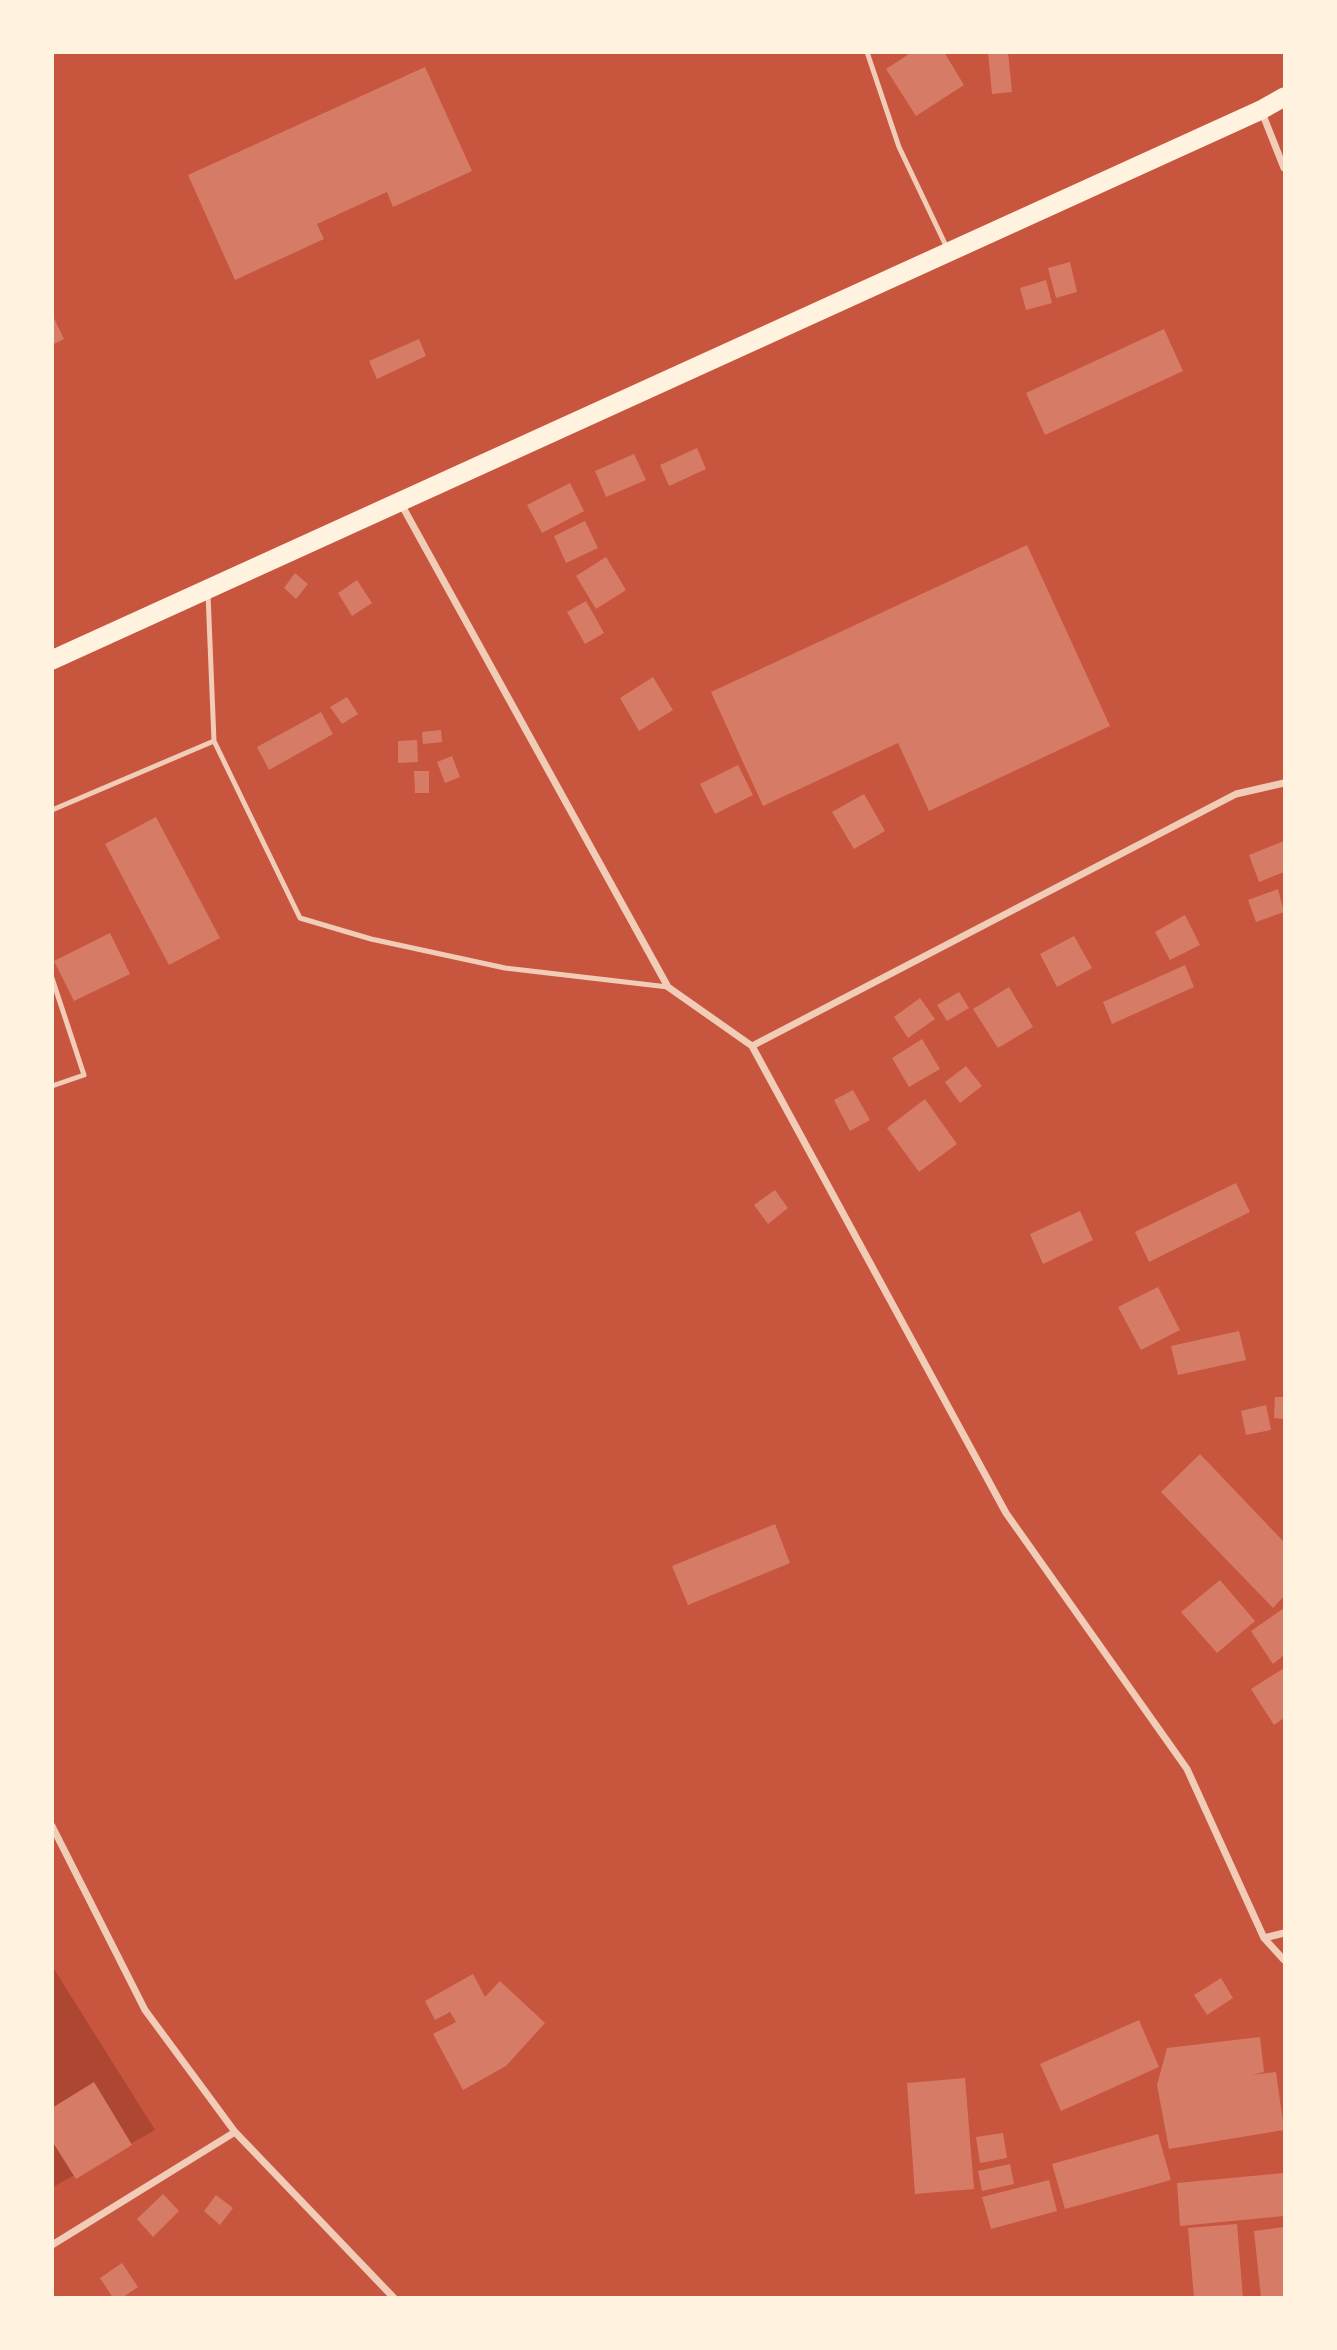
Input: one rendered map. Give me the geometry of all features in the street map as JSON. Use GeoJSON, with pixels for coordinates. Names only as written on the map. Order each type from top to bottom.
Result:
{"type":"FeatureCollection","features":[{"type":"Feature","properties":{"kind":"highway"},"geometry":{"type":"LineString","coordinates":[[52,660],[949,253],[1284,97]]}},
{"type":"Feature","properties":{"kind":"street"},"geometry":{"type":"LineString","coordinates":[[1261,110],[1284,168]]}},
{"type":"Feature","properties":{"kind":"street"},"geometry":{"type":"LineString","coordinates":[[400,502],[668,987],[751,1046],[1006,1513],[1187,1769],[1264,1938],[1284,1959]]}},
{"type":"Feature","properties":{"kind":"street"},"geometry":{"type":"LineString","coordinates":[[751,1046],[1236,794],[1284,783]]}},
{"type":"Feature","properties":{"kind":"street"},"geometry":{"type":"LineString","coordinates":[[52,1826],[145,2010],[235,2132],[394,2298]]}},
{"type":"Feature","properties":{"kind":"street"},"geometry":{"type":"LineString","coordinates":[[1264,1938],[1284,1933]]}},
{"type":"Feature","properties":{"kind":"street"},"geometry":{"type":"LineString","coordinates":[[52,2245],[235,2132]]}},
{"type":"Feature","properties":{"kind":"lane"},"geometry":{"type":"LineString","coordinates":[[867,52],[899,147],[949,253]]}},
{"type":"Feature","properties":{"kind":"lane"},"geometry":{"type":"LineString","coordinates":[[208,589],[214,741],[300,918],[370,939],[505,968],[668,987]]}},
{"type":"Feature","properties":{"kind":"lane"},"geometry":{"type":"LineString","coordinates":[[52,810],[214,741]]}},
{"type":"Feature","properties":{"kind":"lane"},"geometry":{"type":"LineString","coordinates":[[52,978],[84,1075],[52,1086]]}},
{"type":"Feature","properties":{"kind":"shaded area"},"geometry":{"type":"Polygon","coordinates":[[[52,1966],[155,2130],[53,2187],[52,2187],[52,1966]]]}},
{"type":"Feature","properties":{"kind":"building"},"geometry":{"type":"Polygon","coordinates":[[[912,52],[944,52],[964,85],[916,116],[886,69],[912,52]]]}},
{"type":"Feature","properties":{"kind":"building"},"geometry":{"type":"Polygon","coordinates":[[[988,52],[1008,52],[1012,92],[992,94],[988,52]]]}},
{"type":"Feature","properties":{"kind":"building"},"geometry":{"type":"Polygon","coordinates":[[[425,67],[472,171],[393,207],[387,192],[317,224],[324,239],[235,280],[188,175],[425,67]]]}},
{"type":"Feature","properties":{"kind":"building"},"geometry":{"type":"Polygon","coordinates":[[[1070,262],[1077,292],[1056,298],[1048,268],[1070,262]]]}},
{"type":"Feature","properties":{"kind":"building"},"geometry":{"type":"Polygon","coordinates":[[[1046,280],[1052,303],[1026,310],[1020,288],[1046,280]]]}},
{"type":"Feature","properties":{"kind":"building"},"geometry":{"type":"Polygon","coordinates":[[[52,314],[64,339],[52,345],[52,314]]]}},
{"type":"Feature","properties":{"kind":"building"},"geometry":{"type":"Polygon","coordinates":[[[1164,329],[1183,371],[1045,435],[1026,393],[1164,329]]]}},
{"type":"Feature","properties":{"kind":"building"},"geometry":{"type":"Polygon","coordinates":[[[419,339],[426,356],[377,379],[369,361],[419,339]]]}},
{"type":"Feature","properties":{"kind":"building"},"geometry":{"type":"Polygon","coordinates":[[[697,448],[706,469],[669,486],[660,465],[697,448]]]}},
{"type":"Feature","properties":{"kind":"building"},"geometry":{"type":"Polygon","coordinates":[[[634,454],[646,480],[606,497],[595,471],[634,454]]]}},
{"type":"Feature","properties":{"kind":"building"},"geometry":{"type":"Polygon","coordinates":[[[570,483],[584,511],[542,533],[527,505],[570,483]]]}},
{"type":"Feature","properties":{"kind":"building"},"geometry":{"type":"Polygon","coordinates":[[[585,521],[598,548],[566,563],[554,536],[585,521]]]}},
{"type":"Feature","properties":{"kind":"building"},"geometry":{"type":"Polygon","coordinates":[[[1027,545],[1110,726],[929,811],[898,743],[763,806],[711,692],[1027,545]]]}},
{"type":"Feature","properties":{"kind":"building"},"geometry":{"type":"Polygon","coordinates":[[[606,557],[626,590],[596,609],[576,576],[606,557]]]}},
{"type":"Feature","properties":{"kind":"building"},"geometry":{"type":"Polygon","coordinates":[[[295,573],[308,584],[296,599],[284,588],[295,573]]]}},
{"type":"Feature","properties":{"kind":"building"},"geometry":{"type":"Polygon","coordinates":[[[357,580],[372,603],[352,616],[338,593],[357,580]]]}},
{"type":"Feature","properties":{"kind":"building"},"geometry":{"type":"Polygon","coordinates":[[[586,601],[604,633],[585,644],[567,612],[586,601]]]}},
{"type":"Feature","properties":{"kind":"building"},"geometry":{"type":"Polygon","coordinates":[[[653,677],[673,710],[639,731],[620,698],[653,677]]]}},
{"type":"Feature","properties":{"kind":"building"},"geometry":{"type":"Polygon","coordinates":[[[347,697],[358,714],[342,724],[330,707],[347,697]]]}},
{"type":"Feature","properties":{"kind":"building"},"geometry":{"type":"Polygon","coordinates":[[[321,712],[333,734],[269,770],[257,747],[321,712]]]}},
{"type":"Feature","properties":{"kind":"building"},"geometry":{"type":"Polygon","coordinates":[[[441,730],[442,742],[423,744],[422,732],[441,730]]]}},
{"type":"Feature","properties":{"kind":"building"},"geometry":{"type":"Polygon","coordinates":[[[417,740],[418,762],[398,763],[398,741],[417,740]]]}},
{"type":"Feature","properties":{"kind":"building"},"geometry":{"type":"Polygon","coordinates":[[[452,756],[460,777],[445,783],[437,762],[452,756]]]}},
{"type":"Feature","properties":{"kind":"building"},"geometry":{"type":"Polygon","coordinates":[[[738,765],[753,795],[715,814],[700,784],[738,765]]]}},
{"type":"Feature","properties":{"kind":"building"},"geometry":{"type":"Polygon","coordinates":[[[414,771],[429,771],[429,793],[415,793],[414,771]]]}},
{"type":"Feature","properties":{"kind":"building"},"geometry":{"type":"Polygon","coordinates":[[[864,794],[885,831],[854,849],[832,812],[864,794]]]}},
{"type":"Feature","properties":{"kind":"building"},"geometry":{"type":"Polygon","coordinates":[[[156,817],[220,938],[169,965],[105,844],[156,817]]]}},
{"type":"Feature","properties":{"kind":"building"},"geometry":{"type":"Polygon","coordinates":[[[1284,841],[1284,872],[1259,882],[1249,855],[1284,841]]]}},
{"type":"Feature","properties":{"kind":"building"},"geometry":{"type":"Polygon","coordinates":[[[1278,889],[1284,912],[1256,922],[1248,900],[1278,889]]]}},
{"type":"Feature","properties":{"kind":"building"},"geometry":{"type":"Polygon","coordinates":[[[1185,915],[1200,945],[1170,960],[1155,932],[1185,915]]]}},
{"type":"Feature","properties":{"kind":"building"},"geometry":{"type":"Polygon","coordinates":[[[110,933],[130,974],[74,1001],[54,961],[110,933]]]}},
{"type":"Feature","properties":{"kind":"building"},"geometry":{"type":"Polygon","coordinates":[[[1074,936],[1092,968],[1057,987],[1040,954],[1074,936]]]}},
{"type":"Feature","properties":{"kind":"building"},"geometry":{"type":"Polygon","coordinates":[[[1185,965],[1194,987],[1112,1024],[1103,1002],[1185,965]]]}},
{"type":"Feature","properties":{"kind":"building"},"geometry":{"type":"Polygon","coordinates":[[[1009,987],[1033,1027],[998,1048],[973,1009],[1009,987]]]}},
{"type":"Feature","properties":{"kind":"building"},"geometry":{"type":"Polygon","coordinates":[[[959,992],[969,1008],[947,1021],[937,1005],[959,992]]]}},
{"type":"Feature","properties":{"kind":"building"},"geometry":{"type":"Polygon","coordinates":[[[920,998],[935,1019],[908,1038],[894,1017],[920,998]]]}},
{"type":"Feature","properties":{"kind":"building"},"geometry":{"type":"Polygon","coordinates":[[[922,1039],[940,1069],[909,1087],[892,1058],[922,1039]]]}},
{"type":"Feature","properties":{"kind":"building"},"geometry":{"type":"Polygon","coordinates":[[[966,1066],[982,1086],[960,1103],[945,1082],[966,1066]]]}},
{"type":"Feature","properties":{"kind":"building"},"geometry":{"type":"Polygon","coordinates":[[[853,1090],[870,1120],[850,1131],[834,1100],[853,1090]]]}},
{"type":"Feature","properties":{"kind":"building"},"geometry":{"type":"Polygon","coordinates":[[[925,1099],[957,1144],[919,1172],[887,1128],[925,1099]]]}},
{"type":"Feature","properties":{"kind":"building"},"geometry":{"type":"Polygon","coordinates":[[[1236,1183],[1250,1212],[1149,1262],[1135,1232],[1236,1183]]]}},
{"type":"Feature","properties":{"kind":"building"},"geometry":{"type":"Polygon","coordinates":[[[775,1190],[788,1208],[768,1224],[754,1205],[775,1190]]]}},
{"type":"Feature","properties":{"kind":"building"},"geometry":{"type":"Polygon","coordinates":[[[1080,1211],[1093,1240],[1043,1264],[1030,1234],[1080,1211]]]}},
{"type":"Feature","properties":{"kind":"building"},"geometry":{"type":"Polygon","coordinates":[[[1158,1287],[1180,1330],[1141,1350],[1118,1307],[1158,1287]]]}},
{"type":"Feature","properties":{"kind":"building"},"geometry":{"type":"Polygon","coordinates":[[[1239,1331],[1246,1360],[1178,1375],[1171,1346],[1239,1331]]]}},
{"type":"Feature","properties":{"kind":"building"},"geometry":{"type":"Polygon","coordinates":[[[1275,1397],[1284,1397],[1284,1419],[1274,1418],[1275,1397]]]}},
{"type":"Feature","properties":{"kind":"building"},"geometry":{"type":"Polygon","coordinates":[[[1266,1405],[1271,1430],[1246,1435],[1241,1411],[1266,1405]]]}},
{"type":"Feature","properties":{"kind":"building"},"geometry":{"type":"Polygon","coordinates":[[[1200,1454],[1284,1542],[1284,1596],[1273,1608],[1161,1492],[1200,1454]]]}},
{"type":"Feature","properties":{"kind":"building"},"geometry":{"type":"Polygon","coordinates":[[[775,1524],[790,1563],[688,1605],[672,1566],[775,1524]]]}},
{"type":"Feature","properties":{"kind":"building"},"geometry":{"type":"Polygon","coordinates":[[[1220,1580],[1255,1621],[1217,1653],[1181,1612],[1220,1580]]]}},
{"type":"Feature","properties":{"kind":"building"},"geometry":{"type":"Polygon","coordinates":[[[1284,1608],[1284,1655],[1273,1664],[1251,1631],[1284,1608]]]}},
{"type":"Feature","properties":{"kind":"building"},"geometry":{"type":"Polygon","coordinates":[[[1284,1668],[1284,1718],[1274,1725],[1251,1689],[1284,1668]]]}},
{"type":"Feature","properties":{"kind":"building"},"geometry":{"type":"Polygon","coordinates":[[[473,1974],[485,1997],[500,1981],[545,2023],[506,2066],[463,2090],[433,2034],[456,2022],[450,2012],[435,2020],[425,2001],[473,1974]]]}},
{"type":"Feature","properties":{"kind":"building"},"geometry":{"type":"Polygon","coordinates":[[[1221,1978],[1233,1998],[1207,2015],[1194,1995],[1221,1978]]]}},
{"type":"Feature","properties":{"kind":"building"},"geometry":{"type":"Polygon","coordinates":[[[1139,2020],[1159,2067],[1061,2111],[1040,2064],[1139,2020]]]}},
{"type":"Feature","properties":{"kind":"building"},"geometry":{"type":"Polygon","coordinates":[[[1260,2037],[1264,2072],[1252,2075],[1276,2072],[1284,2130],[1169,2149],[1157,2085],[1167,2048],[1260,2037]]]}},
{"type":"Feature","properties":{"kind":"building"},"geometry":{"type":"Polygon","coordinates":[[[965,2078],[974,2189],[915,2194],[907,2083],[965,2078]]]}},
{"type":"Feature","properties":{"kind":"building"},"geometry":{"type":"Polygon","coordinates":[[[94,2082],[132,2145],[76,2179],[52,2141],[52,2108],[94,2082]]]}},
{"type":"Feature","properties":{"kind":"building"},"geometry":{"type":"Polygon","coordinates":[[[1003,2133],[1007,2158],[980,2163],[976,2137],[1003,2133]]]}},
{"type":"Feature","properties":{"kind":"building"},"geometry":{"type":"Polygon","coordinates":[[[1158,2134],[1171,2180],[1065,2209],[1052,2164],[1158,2134]]]}},
{"type":"Feature","properties":{"kind":"building"},"geometry":{"type":"Polygon","coordinates":[[[1010,2164],[1014,2184],[982,2191],[978,2171],[1010,2164]]]}},
{"type":"Feature","properties":{"kind":"building"},"geometry":{"type":"Polygon","coordinates":[[[1284,2173],[1284,2216],[1180,2226],[1177,2183],[1284,2173]]]}},
{"type":"Feature","properties":{"kind":"building"},"geometry":{"type":"Polygon","coordinates":[[[1049,2180],[1057,2211],[991,2229],[982,2197],[1049,2180]]]}},
{"type":"Feature","properties":{"kind":"building"},"geometry":{"type":"Polygon","coordinates":[[[163,2194],[179,2211],[153,2237],[137,2219],[163,2194]]]}},
{"type":"Feature","properties":{"kind":"building"},"geometry":{"type":"Polygon","coordinates":[[[216,2195],[233,2208],[220,2225],[204,2211],[216,2195]]]}},
{"type":"Feature","properties":{"kind":"building"},"geometry":{"type":"Polygon","coordinates":[[[1237,2224],[1243,2298],[1194,2298],[1188,2228],[1237,2224]]]}},
{"type":"Feature","properties":{"kind":"building"},"geometry":{"type":"Polygon","coordinates":[[[1284,2227],[1284,2298],[1261,2298],[1254,2231],[1284,2227]]]}},
{"type":"Feature","properties":{"kind":"building"},"geometry":{"type":"Polygon","coordinates":[[[122,2263],[138,2287],[122,2298],[113,2298],[100,2278],[122,2263]]]}}]}
